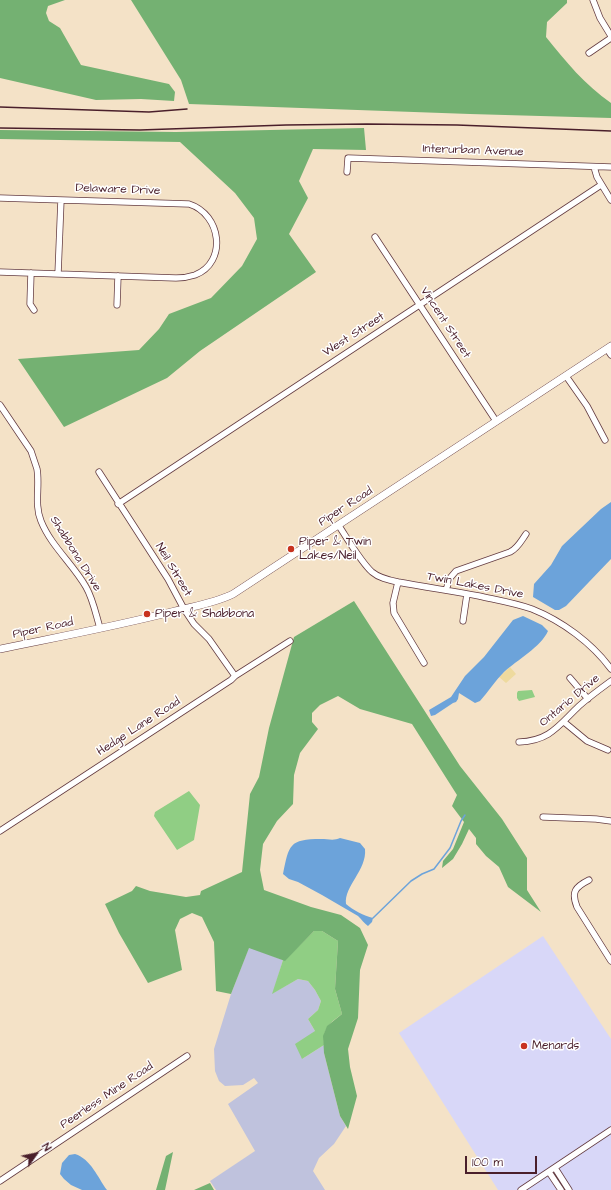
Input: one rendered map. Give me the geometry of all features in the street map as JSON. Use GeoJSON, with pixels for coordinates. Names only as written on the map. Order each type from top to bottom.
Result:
{"type":"FeatureCollection","features":[{"type":"Feature","properties":{"kind":"street"},"geometry":{"type":"LineString","coordinates":[[589,53],[611,37],[597,13],[593,0]]}},
{"type":"Feature","properties":{"kind":"street","name":"Interurban Avenue"},"geometry":{"type":"LineString","coordinates":[[347,172],[348,158],[611,167]]}},
{"type":"Feature","properties":{"kind":"street"},"geometry":{"type":"LineString","coordinates":[[594,167],[601,185],[611,200]]}},
{"type":"Feature","properties":{"kind":"street","name":"West Street"},"geometry":{"type":"LineString","coordinates":[[118,504],[601,185]]}},
{"type":"Feature","properties":{"kind":"street","name":"Delaware Drive"},"geometry":{"type":"LineString","coordinates":[[0,198],[188,204],[198,208],[210,218],[216,237],[216,248],[212,259],[203,270],[195,275],[181,278],[118,276]]}},
{"type":"Feature","properties":{"kind":"street"},"geometry":{"type":"LineString","coordinates":[[58,274],[61,200]]}},
{"type":"Feature","properties":{"kind":"street","name":"Vincent Street"},"geometry":{"type":"LineString","coordinates":[[375,237],[496,421]]}},
{"type":"Feature","properties":{"kind":"street"},"geometry":{"type":"LineString","coordinates":[[0,272],[118,276],[117,305]]}},
{"type":"Feature","properties":{"kind":"street"},"geometry":{"type":"LineString","coordinates":[[31,273],[30,304],[34,310]]}},
{"type":"Feature","properties":{"kind":"street"},"geometry":{"type":"LineString","coordinates":[[609,347],[611,355]]}},
{"type":"Feature","properties":{"kind":"street","name":"Piper Road"},"geometry":{"type":"LineString","coordinates":[[0,649],[184,609],[220,600],[233,594],[339,526],[609,347]]}},
{"type":"Feature","properties":{"kind":"street"},"geometry":{"type":"LineString","coordinates":[[566,376],[587,406],[605,440]]}},
{"type":"Feature","properties":{"kind":"street","name":"Shabbona Drive"},"geometry":{"type":"LineString","coordinates":[[0,405],[2,414],[31,451],[34,458],[37,477],[38,512],[44,527],[86,587],[91,597],[100,628]]}},
{"type":"Feature","properties":{"kind":"street","name":"Neil Street"},"geometry":{"type":"LineString","coordinates":[[99,472],[118,504],[168,579],[184,609],[194,624],[209,639],[235,676]]}},
{"type":"Feature","properties":{"kind":"street","name":"Twin Lakes Drive"},"geometry":{"type":"LineString","coordinates":[[339,526],[365,564],[372,572],[382,578],[512,603],[532,609],[553,619],[565,627],[586,643],[611,669]]}},
{"type":"Feature","properties":{"kind":"street"},"geometry":{"type":"LineString","coordinates":[[446,590],[450,578],[456,571],[514,550],[526,534]]}},
{"type":"Feature","properties":{"kind":"street"},"geometry":{"type":"LineString","coordinates":[[398,582],[391,611],[424,663]]}},
{"type":"Feature","properties":{"kind":"street"},"geometry":{"type":"LineString","coordinates":[[463,621],[467,594]]}},
{"type":"Feature","properties":{"kind":"street","name":"Hedge Lane Road"},"geometry":{"type":"LineString","coordinates":[[0,831],[290,641]]}},
{"type":"Feature","properties":{"kind":"street"},"geometry":{"type":"LineString","coordinates":[[570,678],[588,698]]}},
{"type":"Feature","properties":{"kind":"street","name":"Ontario Drive"},"geometry":{"type":"LineString","coordinates":[[519,742],[528,742],[538,739],[552,732],[588,698],[611,681]]}},
{"type":"Feature","properties":{"kind":"street"},"geometry":{"type":"LineString","coordinates":[[564,722],[587,741],[608,750]]}},
{"type":"Feature","properties":{"kind":"street"},"geometry":{"type":"LineString","coordinates":[[543,817],[611,821]]}},
{"type":"Feature","properties":{"kind":"street"},"geometry":{"type":"LineString","coordinates":[[589,880],[577,888],[574,897],[577,907],[608,950],[611,961]]}},
{"type":"Feature","properties":{"kind":"street","name":"Peerless Mine Road"},"geometry":{"type":"LineString","coordinates":[[0,1181],[187,1056]]}},
{"type":"Feature","properties":{"kind":"street"},"geometry":{"type":"LineString","coordinates":[[521,1190],[611,1130]]}},
{"type":"Feature","properties":{"kind":"street"},"geometry":{"type":"LineString","coordinates":[[555,1168],[569,1190]]}},
{"type":"Feature","properties":{"kind":"street"},"geometry":{"type":"LineString","coordinates":[[549,1172],[561,1190]]}},
{"type":"Feature","properties":{"kind":"shaded area"},"geometry":{"type":"Polygon","coordinates":[[[543,936],[611,1039],[611,1190],[498,1190],[399,1033],[543,936]]]}},
{"type":"Feature","properties":{"kind":"shaded area"},"geometry":{"type":"Polygon","coordinates":[[[249,947],[283,960],[273,993],[298,979],[308,981],[321,1001],[318,1010],[308,1019],[315,1031],[302,1059],[324,1045],[324,1053],[340,1116],[346,1126],[334,1144],[319,1158],[313,1171],[325,1190],[216,1190],[210,1181],[255,1151],[228,1104],[258,1083],[254,1078],[243,1085],[225,1086],[219,1081],[215,1071],[214,1049],[231,994],[249,947]]]}},
{"type":"Feature","properties":{"kind":"green space"},"geometry":{"type":"Polygon","coordinates":[[[0,0],[65,0],[48,6],[46,13],[49,21],[60,28],[81,65],[169,84],[175,92],[174,101],[141,99],[96,100],[0,78],[0,0]]]}},
{"type":"Feature","properties":{"kind":"green space"},"geometry":{"type":"Polygon","coordinates":[[[131,0],[567,0],[567,3],[547,22],[546,37],[584,81],[611,103],[611,118],[189,104],[181,80],[131,0]]]}},
{"type":"Feature","properties":{"kind":"green space"},"geometry":{"type":"Polygon","coordinates":[[[364,128],[366,150],[313,149],[299,181],[308,198],[289,234],[316,272],[200,351],[167,378],[64,427],[18,359],[139,350],[159,329],[169,314],[211,298],[242,266],[257,239],[254,218],[235,193],[180,142],[0,139],[0,130],[176,132],[364,128]]]}},
{"type":"Feature","properties":{"kind":"green space"},"geometry":{"type":"Polygon","coordinates":[[[354,601],[460,766],[502,819],[527,858],[527,890],[541,912],[508,887],[499,867],[486,856],[476,844],[476,838],[469,829],[453,859],[442,868],[443,861],[453,849],[464,822],[452,806],[457,795],[412,724],[360,709],[338,696],[320,705],[312,713],[312,722],[318,729],[300,753],[294,775],[293,804],[277,821],[263,844],[260,870],[264,890],[311,907],[341,915],[360,928],[368,945],[360,970],[358,1018],[348,1049],[350,1067],[357,1096],[348,1129],[340,1116],[324,1053],[323,1036],[327,1026],[342,1014],[335,989],[338,941],[322,931],[314,931],[285,961],[249,948],[231,994],[216,991],[214,942],[202,917],[192,913],[180,919],[175,930],[182,970],[148,983],[119,933],[105,904],[132,891],[136,886],[150,891],[186,897],[200,895],[201,891],[242,872],[250,794],[259,777],[269,728],[294,637],[354,601]]]}},
{"type":"Feature","properties":{"kind":"green space"},"geometry":{"type":"Polygon","coordinates":[[[532,690],[535,697],[519,701],[517,698],[518,691],[532,690]]]}},
{"type":"Feature","properties":{"kind":"green space"},"geometry":{"type":"Polygon","coordinates":[[[189,791],[200,805],[194,840],[177,850],[154,816],[155,812],[189,791]]]}},
{"type":"Feature","properties":{"kind":"green space"},"geometry":{"type":"Polygon","coordinates":[[[314,931],[322,931],[338,941],[335,989],[342,1014],[328,1026],[325,1034],[324,1045],[302,1059],[295,1044],[315,1031],[308,1019],[318,1010],[321,1001],[308,981],[298,979],[272,994],[283,960],[285,960],[314,931]]]}},
{"type":"Feature","properties":{"kind":"green space"},"geometry":{"type":"Polygon","coordinates":[[[173,1152],[165,1190],[156,1190],[166,1156],[173,1152]]]}},
{"type":"Feature","properties":{"kind":"green space"},"geometry":{"type":"Polygon","coordinates":[[[210,1183],[214,1190],[194,1190],[210,1183]]]}},
{"type":"Feature","properties":{"kind":"sand"},"geometry":{"type":"Polygon","coordinates":[[[510,667],[516,674],[506,683],[499,677],[510,667]]]}},
{"type":"Feature","properties":{"kind":"water"},"geometry":{"type":"Polygon","coordinates":[[[611,502],[611,559],[566,606],[559,610],[555,610],[533,597],[534,584],[551,565],[562,546],[601,509],[611,502]]]}},
{"type":"Feature","properties":{"kind":"water"},"geometry":{"type":"Polygon","coordinates":[[[523,616],[542,625],[548,631],[545,637],[504,672],[480,701],[475,703],[459,693],[456,702],[431,716],[429,710],[451,697],[465,676],[484,657],[513,620],[523,616]]]}},
{"type":"Feature","properties":{"kind":"water"},"geometry":{"type":"Polygon","coordinates":[[[340,838],[360,843],[365,849],[363,864],[348,891],[346,904],[366,916],[373,918],[372,922],[368,926],[358,916],[298,882],[289,879],[283,874],[289,850],[296,842],[310,839],[333,840],[340,838]]]}},
{"type":"Feature","properties":{"kind":"water"},"geometry":{"type":"Polygon","coordinates":[[[75,1154],[81,1156],[90,1164],[107,1190],[82,1190],[71,1185],[64,1179],[60,1174],[62,1163],[69,1155],[75,1154]]]}},
{"type":"Feature","properties":{"kind":"waterway"},"geometry":{"type":"LineString","coordinates":[[373,918],[411,881],[434,869],[450,848],[465,815]]}},
{"type":"Feature","properties":{"kind":"railway"},"geometry":{"type":"LineString","coordinates":[[0,107],[149,112],[187,109]]}},
{"type":"Feature","properties":{"kind":"railway"},"geometry":{"type":"LineString","coordinates":[[0,128],[140,130],[367,124],[457,125],[611,131]]}},
{"type":"Feature","properties":{"kind":"place","name":"Piper & Twin Lakes/Neil"},"geometry":{"type":"Point","coordinates":[291,549]}},
{"type":"Feature","properties":{"kind":"place","name":"Piper & Shabbona"},"geometry":{"type":"Point","coordinates":[147,614]}},
{"type":"Feature","properties":{"kind":"place","name":"Menards"},"geometry":{"type":"Point","coordinates":[524,1046]}}]}
